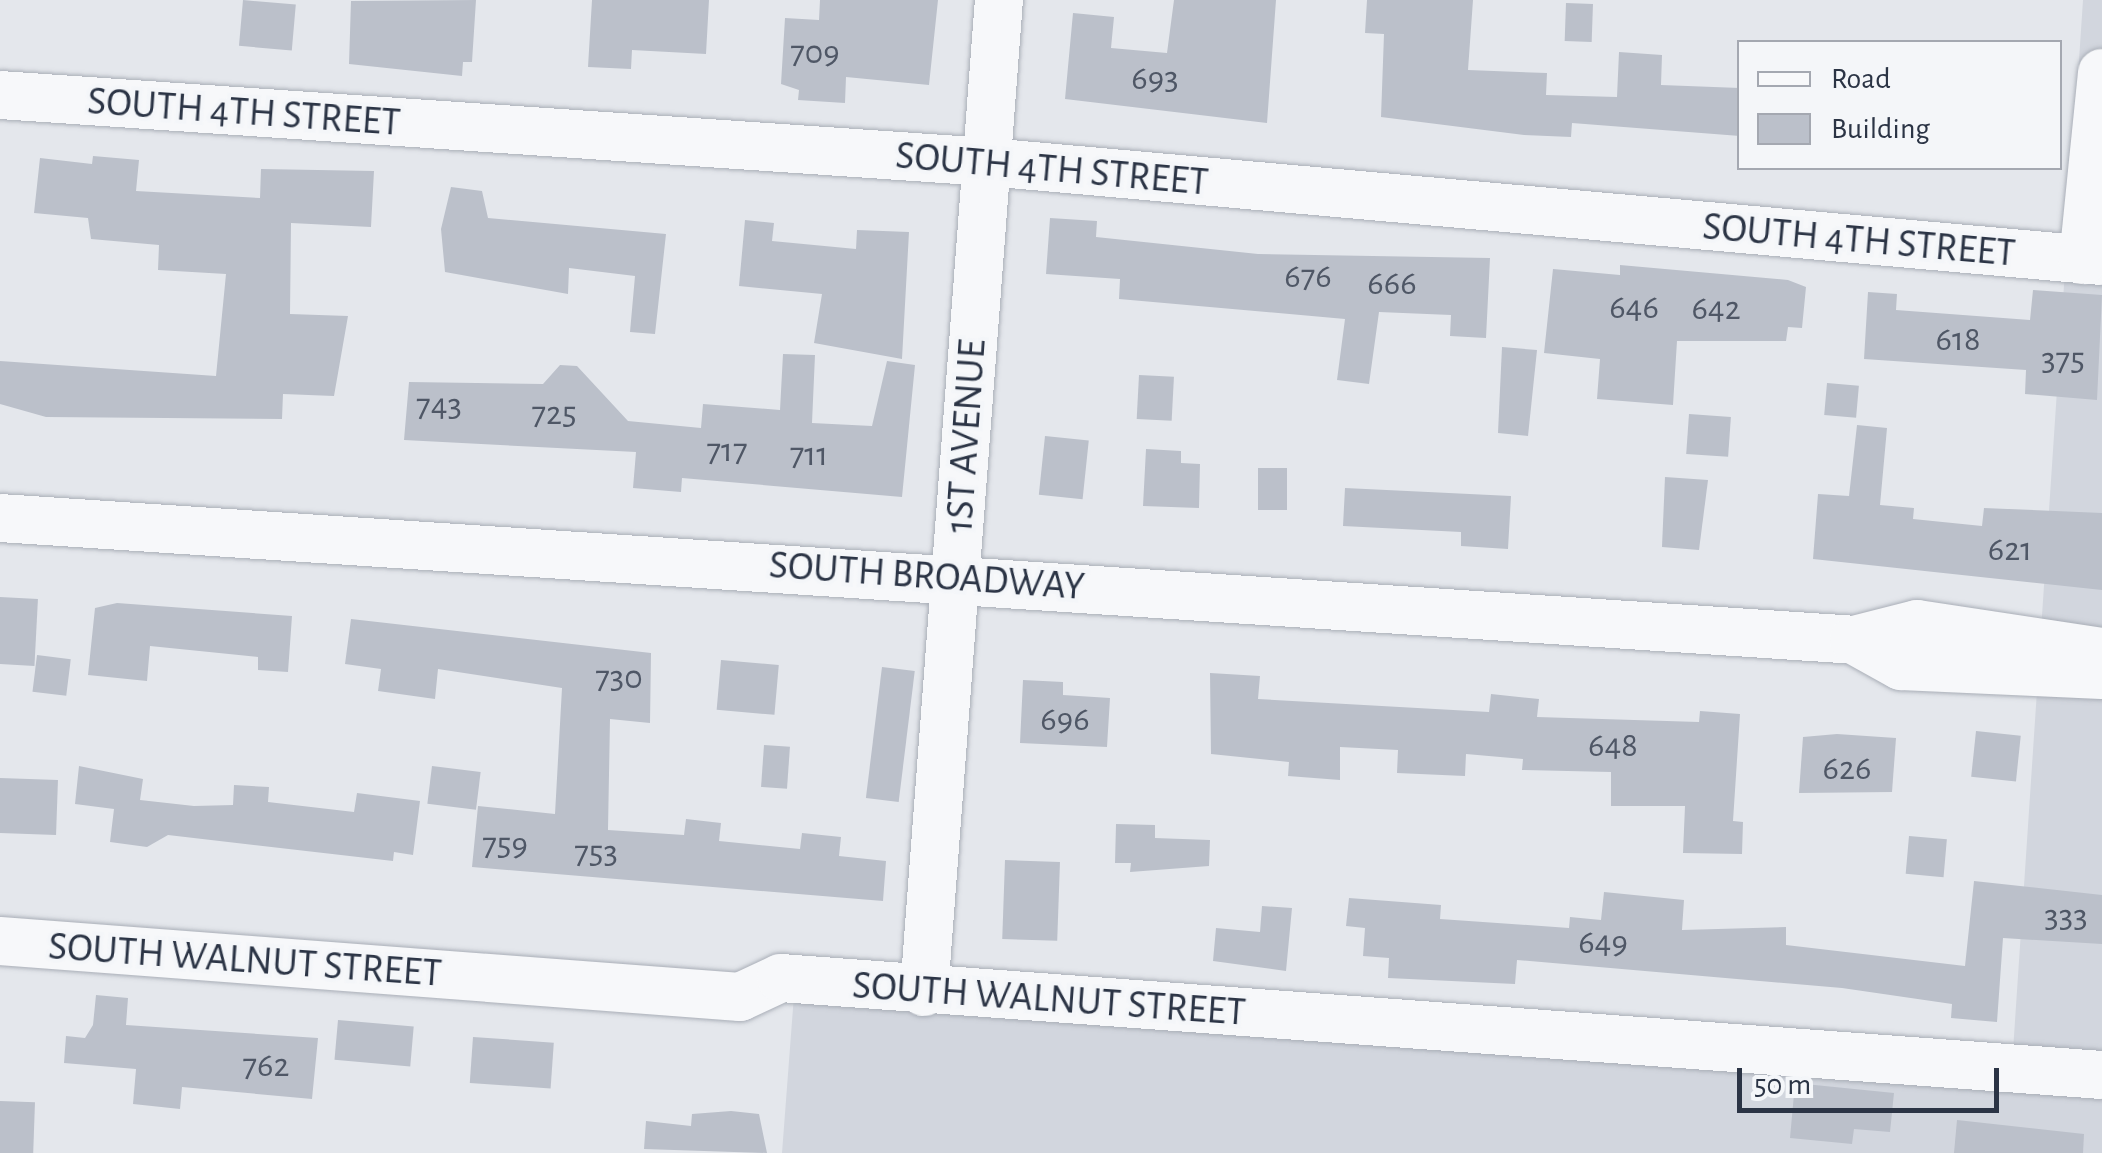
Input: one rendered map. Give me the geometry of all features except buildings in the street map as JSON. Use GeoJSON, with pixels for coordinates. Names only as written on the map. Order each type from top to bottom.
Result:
{"type":"FeatureCollection","features":[{"type":"Feature","properties":{"kind":"street","name":"1ST AVENUE"},"geometry":{"type":"LineString","coordinates":[[924,992],[998,0]]}},
{"type":"Feature","properties":{"kind":"street"},"geometry":{"type":"LineString","coordinates":[[2092,260],[2102,73]]}},
{"type":"Feature","properties":{"kind":"street","name":"SOUTH 4TH STREET"},"geometry":{"type":"LineString","coordinates":[[0,95],[988,162],[2092,260]]}},
{"type":"Feature","properties":{"kind":"street","name":"SOUTH BROADWAY"},"geometry":{"type":"LineString","coordinates":[[0,518],[1854,640],[1917,624],[2102,652]]}},
{"type":"Feature","properties":{"kind":"street","name":"SOUTH BROADWAY"},"geometry":{"type":"LineString","coordinates":[[1854,640],[1901,666],[2102,675]]}},
{"type":"Feature","properties":{"kind":"street","name":"SOUTH WALNUT STREET"},"geometry":{"type":"LineString","coordinates":[[0,942],[740,997],[781,978],[924,992],[2102,1075]]}},
{"type":"Feature","properties":{"kind":"shaded area"},"geometry":{"type":"Polygon","coordinates":[[[2083,0],[2102,0],[2102,1153],[782,1153],[794,995],[2011,1081],[2083,0]]]}}]}
